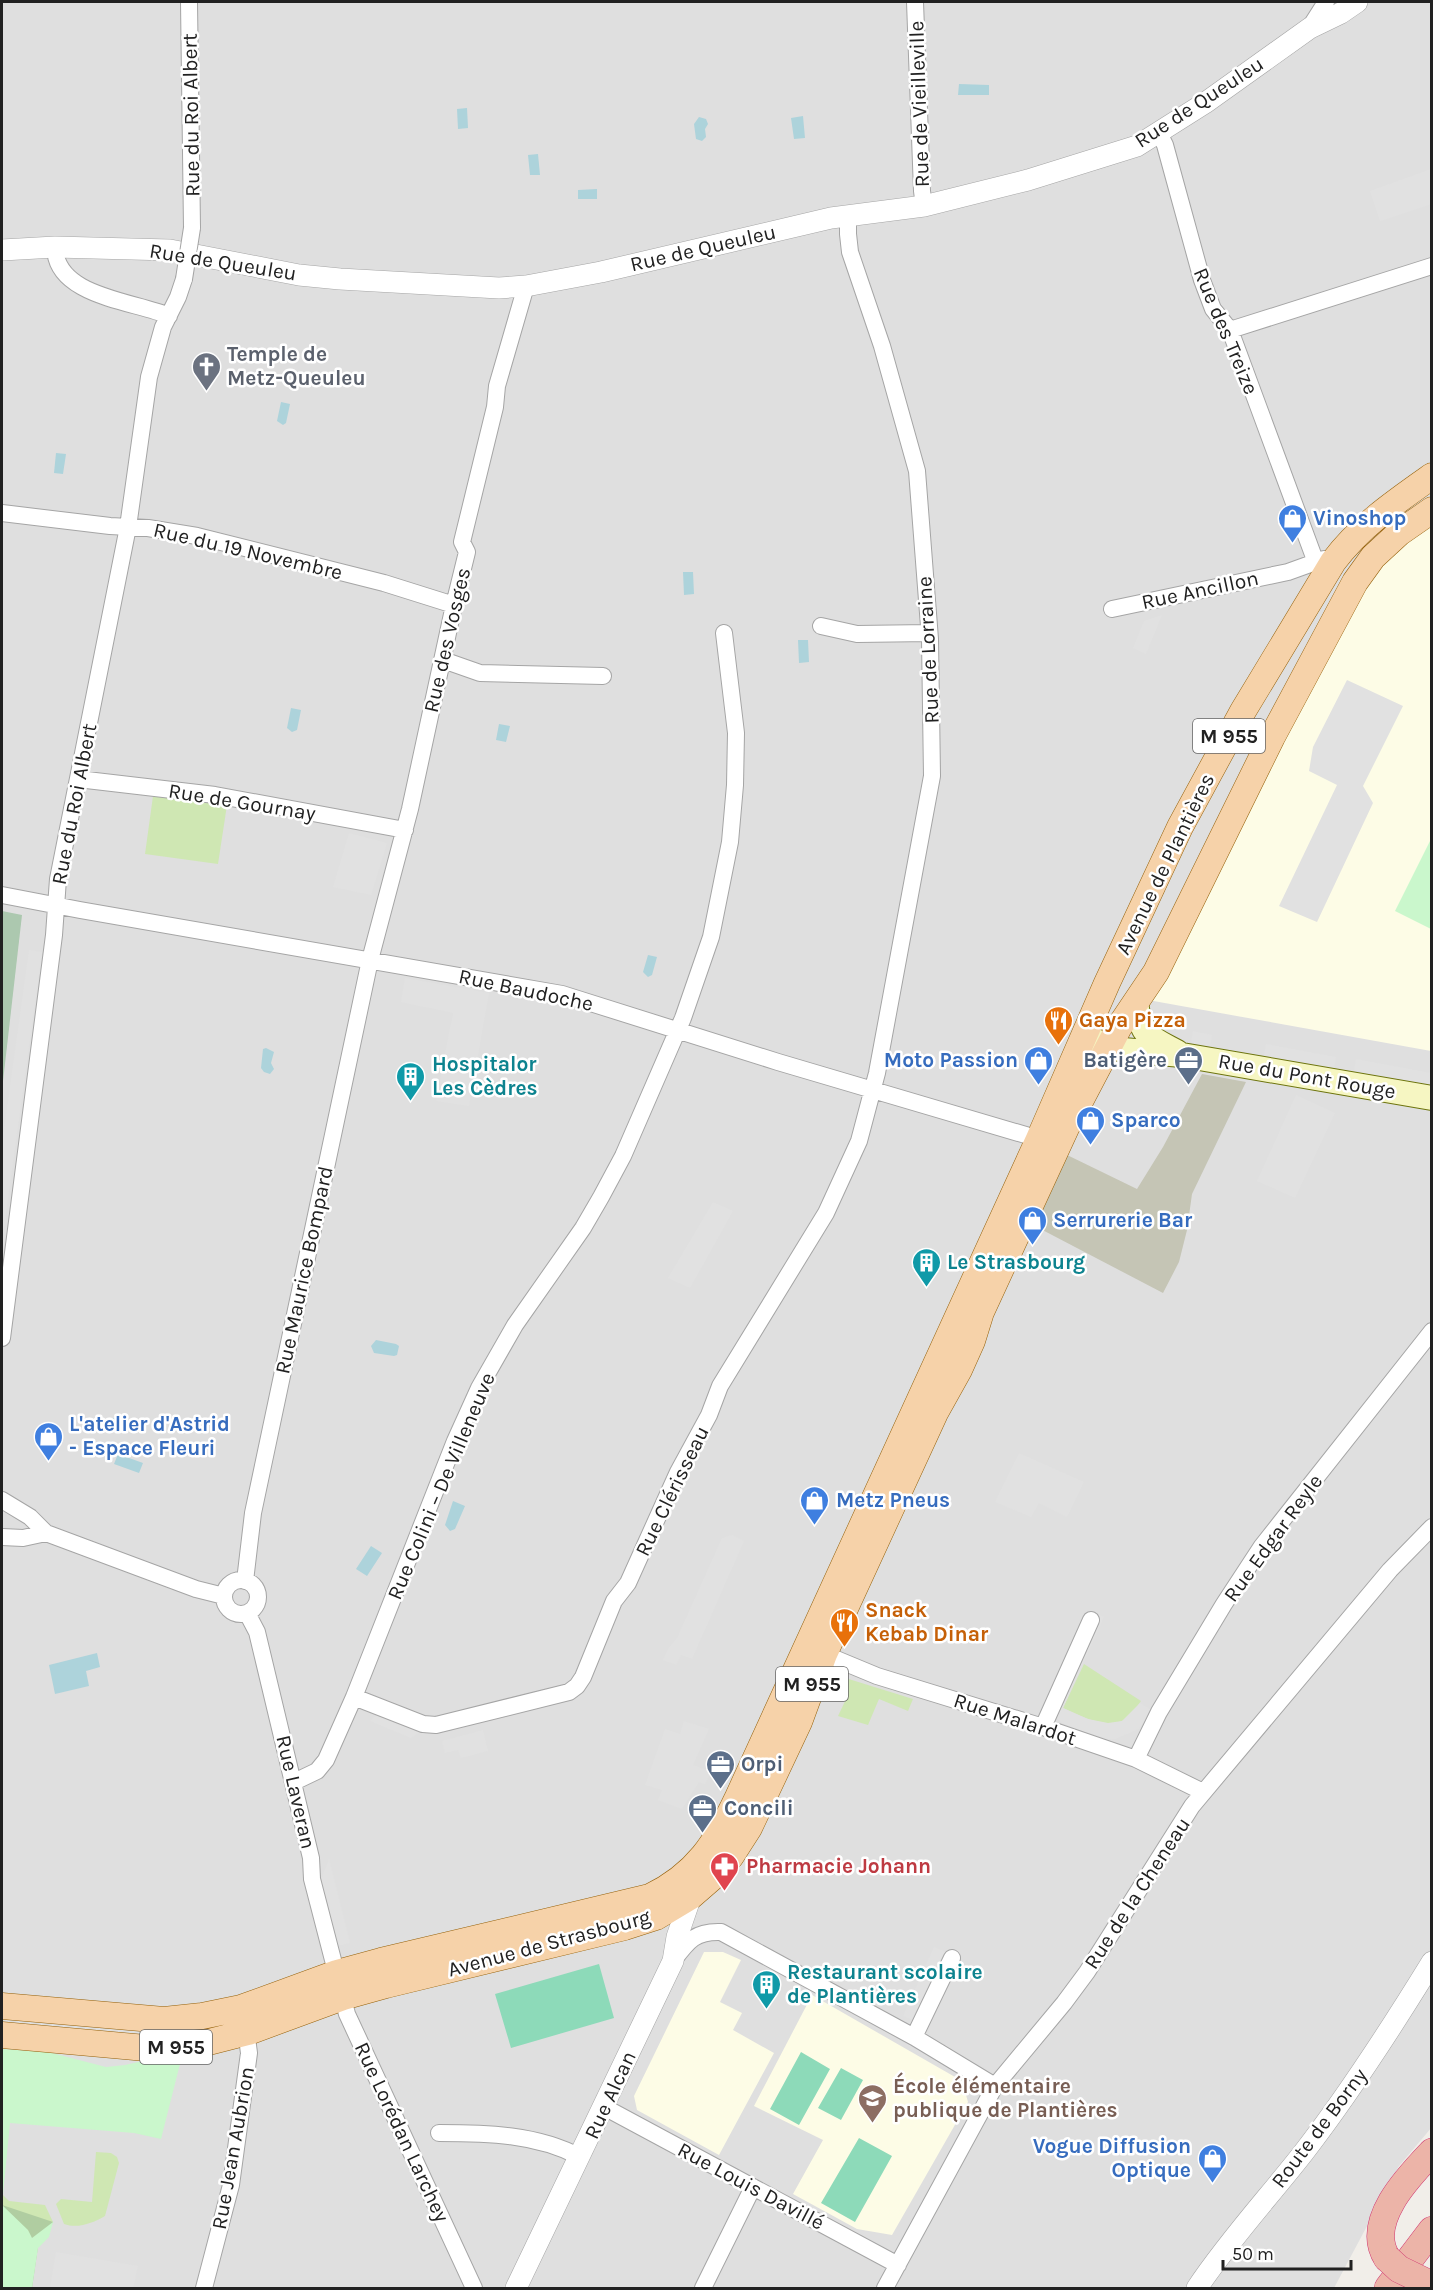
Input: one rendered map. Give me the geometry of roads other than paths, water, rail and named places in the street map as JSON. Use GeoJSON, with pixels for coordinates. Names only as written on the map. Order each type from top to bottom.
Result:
{"type":"FeatureCollection","features":[{"type":"Feature","properties":{"kind":"highway"},"geometry":{"type":"LineString","coordinates":[[1431,2152],[1392,2199],[1380,2238],[1382,2250],[1399,2269],[1431,2284]]}},
{"type":"Feature","properties":{"kind":"highway"},"geometry":{"type":"LineString","coordinates":[[1388,2289],[1431,2230]]}},
{"type":"Feature","properties":{"kind":"highway"},"geometry":{"type":"LineString","coordinates":[[1418,2289],[1431,2270]]}},
{"type":"Feature","properties":{"kind":"main road","name":"Avenue de Plantières"},"geometry":{"type":"LineString","coordinates":[[1084,1037],[1180,827],[1243,711],[1314,591],[1324,561],[1379,514],[1431,476]]}},
{"type":"Feature","properties":{"kind":"main road","name":"Avenue de Plantières"},"geometry":{"type":"LineString","coordinates":[[1108,1046],[1156,972],[1272,737],[1354,582],[1372,557],[1399,533],[1431,510]]}},
{"type":"Feature","properties":{"kind":"main road","name":"Rue du Pont Rouge"},"geometry":{"type":"LineString","coordinates":[[1137,1004],[1140,1025],[1144,1031],[1182,1055]]}},
{"type":"Feature","properties":{"kind":"main road","name":"Rue du Pont Rouge"},"geometry":{"type":"LineString","coordinates":[[1084,1037],[1123,1050],[1182,1055],[1431,1098]]}},
{"type":"Feature","properties":{"kind":"main road","name":"Avenue de Strasbourg"},"geometry":{"type":"LineString","coordinates":[[2,2035],[146,2048],[176,2047],[248,2032],[340,1985],[381,1961],[650,1896],[683,1877],[703,1858],[718,1837],[738,1797],[1084,1037]]}},
{"type":"Feature","properties":{"kind":"main road","name":"Avenue de Strasbourg"},"geometry":{"type":"LineString","coordinates":[[2,2006],[164,2020],[202,2016],[340,1985],[386,1985],[625,1928],[657,1917],[691,1896],[714,1876],[731,1856],[749,1828],[799,1722],[824,1654],[935,1413],[959,1371],[981,1312],[1030,1204],[1108,1046]]}},
{"type":"Feature","properties":{"kind":"street","name":"Rue du Roi Albert"},"geometry":{"type":"LineString","coordinates":[[2,1338],[54,935],[58,879],[128,527],[149,377],[159,339],[184,279],[192,228],[189,2]]}},
{"type":"Feature","properties":{"kind":"street","name":"Rue de Vieilleville"},"geometry":{"type":"LineString","coordinates":[[915,2],[924,206]]}},
{"type":"Feature","properties":{"kind":"street","name":"Rue de Queuleu"},"geometry":{"type":"LineString","coordinates":[[1310,28],[1326,2]]}},
{"type":"Feature","properties":{"kind":"street","name":"Rue de Queuleu"},"geometry":{"type":"LineString","coordinates":[[2,250],[55,247],[170,250],[299,275],[499,288],[526,286],[601,272],[810,223],[924,206],[1034,178],[1137,146],[1310,28],[1341,13],[1357,2]]}},
{"type":"Feature","properties":{"kind":"street","name":"Rue des Treize"},"geometry":{"type":"LineString","coordinates":[[1159,133],[1165,145],[1202,280],[1213,309],[1230,330],[1324,561]]}},
{"type":"Feature","properties":{"kind":"street","name":"Rue de Lorraine"},"geometry":{"type":"LineString","coordinates":[[848,216],[850,252],[882,346],[917,471],[929,633],[932,776],[873,1089]]}},
{"type":"Feature","properties":{"kind":"street"},"geometry":{"type":"LineString","coordinates":[[55,247],[55,256],[60,265],[82,287],[102,297],[169,316]]}},
{"type":"Feature","properties":{"kind":"street"},"geometry":{"type":"LineString","coordinates":[[1230,330],[1431,266]]}},
{"type":"Feature","properties":{"kind":"street","name":"Rue des Vosges"},"geometry":{"type":"LineString","coordinates":[[370,960],[405,830],[467,552],[462,542],[495,406],[497,386],[526,286]]}},
{"type":"Feature","properties":{"kind":"street","name":"Rue du 19 Novembre"},"geometry":{"type":"LineString","coordinates":[[2,513],[147,528],[196,536],[384,583],[454,605]]}},
{"type":"Feature","properties":{"kind":"street","name":"Rue Ancillon"},"geometry":{"type":"LineString","coordinates":[[1112,609],[1288,572],[1324,561]]}},
{"type":"Feature","properties":{"kind":"street","name":"Rue Ancillon"},"geometry":{"type":"LineString","coordinates":[[1288,572],[1314,591]]}},
{"type":"Feature","properties":{"kind":"street"},"geometry":{"type":"LineString","coordinates":[[821,626],[857,634],[929,633]]}},
{"type":"Feature","properties":{"kind":"street","name":"Rue Colini – De Villeneuve"},"geometry":{"type":"LineString","coordinates":[[294,1782],[317,1772],[326,1760],[354,1697],[455,1441],[479,1388],[515,1325],[583,1228],[601,1197],[623,1156],[683,1018],[711,937],[722,894],[730,842],[735,785],[735,733],[724,633]]}},
{"type":"Feature","properties":{"kind":"street"},"geometry":{"type":"LineString","coordinates":[[443,660],[480,673],[603,676]]}},
{"type":"Feature","properties":{"kind":"street","name":"Rue de Gournay"},"geometry":{"type":"LineString","coordinates":[[78,779],[215,795],[405,830]]}},
{"type":"Feature","properties":{"kind":"street","name":"Rue Baudoche"},"geometry":{"type":"LineString","coordinates":[[2,895],[562,994],[778,1062],[1039,1139]]}},
{"type":"Feature","properties":{"kind":"street","name":"Rue Maurice Bompard"},"geometry":{"type":"LineString","coordinates":[[245,1581],[253,1513],[370,960]]}},
{"type":"Feature","properties":{"kind":"street","name":"Rue Clérisseau"},"geometry":{"type":"LineString","coordinates":[[354,1697],[423,1724],[436,1725],[569,1692],[577,1686],[614,1601],[628,1583],[678,1472],[710,1415],[720,1386],[826,1213],[859,1140],[873,1089]]}},
{"type":"Feature","properties":{"kind":"street","name":"Rue Edgar Reyle"},"geometry":{"type":"LineString","coordinates":[[1136,1759],[1141,1745],[1171,1692],[1262,1546],[1431,1331]]}},
{"type":"Feature","properties":{"kind":"street"},"geometry":{"type":"LineString","coordinates":[[2,1500],[30,1517],[46,1533],[196,1589],[224,1596]]}},
{"type":"Feature","properties":{"kind":"street","name":"Rue de la Cheneau"},"geometry":{"type":"LineString","coordinates":[[885,2289],[995,2086],[1082,1979],[1203,1792],[1390,1570],[1431,1527]]}},
{"type":"Feature","properties":{"kind":"street"},"geometry":{"type":"LineString","coordinates":[[2,1537],[23,1538],[46,1533]]}},
{"type":"Feature","properties":{"kind":"street"},"geometry":{"type":"LineString","coordinates":[[245,1581],[254,1586],[258,1596],[255,1606],[248,1613],[236,1614],[227,1607],[225,1590],[234,1582],[245,1581]]}},
{"type":"Feature","properties":{"kind":"street","name":"Rue Laveran"},"geometry":{"type":"LineString","coordinates":[[248,1613],[258,1632],[311,1858],[312,1879],[340,1985]]}},
{"type":"Feature","properties":{"kind":"street"},"geometry":{"type":"LineString","coordinates":[[1043,1727],[1091,1620]]}},
{"type":"Feature","properties":{"kind":"street","name":"Rue Malardot"},"geometry":{"type":"LineString","coordinates":[[824,1654],[877,1676],[1043,1727],[1136,1759],[1203,1792]]}},
{"type":"Feature","properties":{"kind":"street","name":"Rue Alcan"},"geometry":{"type":"LineString","coordinates":[[516,2289],[673,1961],[677,1937],[691,1896]]}},
{"type":"Feature","properties":{"kind":"street"},"geometry":{"type":"LineString","coordinates":[[673,1961],[688,1941],[706,1931],[721,1932],[914,2037],[995,2086]]}},
{"type":"Feature","properties":{"kind":"street"},"geometry":{"type":"LineString","coordinates":[[914,2037],[952,1958]]}},
{"type":"Feature","properties":{"kind":"street","name":"Route de Borny"},"geometry":{"type":"LineString","coordinates":[[1197,2289],[1219,2255],[1303,2153],[1350,2090],[1431,1962]]}},
{"type":"Feature","properties":{"kind":"street","name":"Rue Lorédan Larchey"},"geometry":{"type":"LineString","coordinates":[[340,1985],[347,2014],[474,2289]]}},
{"type":"Feature","properties":{"kind":"street","name":"Rue Jean Aubrion"},"geometry":{"type":"LineString","coordinates":[[204,2289],[231,2185],[249,2053],[248,2032],[241,2008]]}},
{"type":"Feature","properties":{"kind":"street","name":"Rue Louis Davillé"},"geometry":{"type":"LineString","coordinates":[[604,2107],[898,2265]]}},
{"type":"Feature","properties":{"kind":"street"},"geometry":{"type":"LineString","coordinates":[[439,2133],[496,2133],[548,2144],[580,2157]]}},
{"type":"Feature","properties":{"kind":"street"},"geometry":{"type":"LineString","coordinates":[[703,2289],[753,2187]]}},
{"type":"Feature","properties":{"kind":"water"},"geometry":{"type":"Polygon","coordinates":[[[959,84],[989,85],[989,95],[958,95],[959,84]]]}},
{"type":"Feature","properties":{"kind":"water"},"geometry":{"type":"Polygon","coordinates":[[[467,108],[468,128],[458,129],[457,109],[467,108]]]}},
{"type":"Feature","properties":{"kind":"water"},"geometry":{"type":"Polygon","coordinates":[[[803,116],[805,138],[794,139],[791,118],[803,116]]]}},
{"type":"Feature","properties":{"kind":"water"},"geometry":{"type":"Polygon","coordinates":[[[699,117],[706,119],[708,124],[705,129],[706,137],[702,141],[696,139],[694,124],[699,117]]]}},
{"type":"Feature","properties":{"kind":"water"},"geometry":{"type":"Polygon","coordinates":[[[538,154],[540,175],[530,175],[528,155],[538,154]]]}},
{"type":"Feature","properties":{"kind":"water"},"geometry":{"type":"Polygon","coordinates":[[[597,189],[597,199],[578,199],[578,190],[597,189]]]}},
{"type":"Feature","properties":{"kind":"water"},"geometry":{"type":"Polygon","coordinates":[[[281,402],[290,404],[286,423],[283,425],[277,421],[281,402]]]}},
{"type":"Feature","properties":{"kind":"water"},"geometry":{"type":"Polygon","coordinates":[[[56,453],[66,454],[63,474],[54,473],[56,453]]]}},
{"type":"Feature","properties":{"kind":"water"},"geometry":{"type":"Polygon","coordinates":[[[683,572],[693,572],[694,594],[684,595],[683,572]]]}},
{"type":"Feature","properties":{"kind":"water"},"geometry":{"type":"Polygon","coordinates":[[[798,640],[808,640],[809,662],[799,663],[798,640]]]}},
{"type":"Feature","properties":{"kind":"water"},"geometry":{"type":"Polygon","coordinates":[[[291,708],[301,710],[297,730],[292,732],[287,728],[291,708]]]}},
{"type":"Feature","properties":{"kind":"water"},"geometry":{"type":"Polygon","coordinates":[[[499,724],[510,726],[506,742],[496,740],[499,724]]]}},
{"type":"Feature","properties":{"kind":"water"},"geometry":{"type":"Polygon","coordinates":[[[648,955],[657,957],[652,975],[648,977],[643,972],[648,955]]]}},
{"type":"Feature","properties":{"kind":"water"},"geometry":{"type":"Polygon","coordinates":[[[263,1049],[274,1052],[271,1063],[274,1069],[270,1074],[261,1068],[263,1049]]]}},
{"type":"Feature","properties":{"kind":"water"},"geometry":{"type":"Polygon","coordinates":[[[376,1340],[399,1346],[397,1355],[374,1353],[371,1346],[376,1340]]]}},
{"type":"Feature","properties":{"kind":"water"},"geometry":{"type":"Polygon","coordinates":[[[114,1418],[137,1421],[135,1431],[111,1427],[111,1420],[114,1418]]]}},
{"type":"Feature","properties":{"kind":"water"},"geometry":{"type":"Polygon","coordinates":[[[118,1454],[143,1463],[139,1473],[114,1464],[118,1454]]]}},
{"type":"Feature","properties":{"kind":"water"},"geometry":{"type":"Polygon","coordinates":[[[453,1501],[465,1506],[455,1529],[450,1531],[445,1525],[453,1501]]]}},
{"type":"Feature","properties":{"kind":"water"},"geometry":{"type":"Polygon","coordinates":[[[371,1546],[382,1553],[367,1576],[356,1569],[371,1546]]]}},
{"type":"Feature","properties":{"kind":"water"},"geometry":{"type":"Polygon","coordinates":[[[97,1653],[100,1667],[86,1671],[89,1686],[55,1694],[49,1665],[97,1653]]]}},
{"type":"Feature","properties":{"kind":"place","name":"Temple de Metz-Queuleu"},"geometry":{"type":"Point","coordinates":[206,392]}},
{"type":"Feature","properties":{"kind":"place","name":"Vinoshop"},"geometry":{"type":"Point","coordinates":[1292,544]}},
{"type":"Feature","properties":{"kind":"place","name":"Gaya Pizza"},"geometry":{"type":"Point","coordinates":[1058,1046]}},
{"type":"Feature","properties":{"kind":"place","name":"Moto Passion"},"geometry":{"type":"Point","coordinates":[1039,1086]}},
{"type":"Feature","properties":{"kind":"place","name":"Batigère"},"geometry":{"type":"Point","coordinates":[1188,1086]}},
{"type":"Feature","properties":{"kind":"place","name":"Hospitalor Les Cèdres"},"geometry":{"type":"Point","coordinates":[411,1102]}},
{"type":"Feature","properties":{"kind":"place","name":"Sparco"},"geometry":{"type":"Point","coordinates":[1090,1146]}},
{"type":"Feature","properties":{"kind":"place","name":"Serrurerie Bar"},"geometry":{"type":"Point","coordinates":[1032,1246]}},
{"type":"Feature","properties":{"kind":"place","name":"Le Strasbourg"},"geometry":{"type":"Point","coordinates":[926,1288]}},
{"type":"Feature","properties":{"kind":"place","name":"L'atelier d'Astrid - Espace Fleuri"},"geometry":{"type":"Point","coordinates":[48,1462]}},
{"type":"Feature","properties":{"kind":"place","name":"Metz Pneus"},"geometry":{"type":"Point","coordinates":[815,1526]}},
{"type":"Feature","properties":{"kind":"place","name":"Snack Kebab Dinar"},"geometry":{"type":"Point","coordinates":[844,1648]}},
{"type":"Feature","properties":{"kind":"place","name":"Orpi"},"geometry":{"type":"Point","coordinates":[720,1790]}},
{"type":"Feature","properties":{"kind":"place","name":"Concili"},"geometry":{"type":"Point","coordinates":[703,1834]}},
{"type":"Feature","properties":{"kind":"place","name":"Pharmacie Johann"},"geometry":{"type":"Point","coordinates":[725,1892]}},
{"type":"Feature","properties":{"kind":"place","name":"Restaurant scolaire de Plantières"},"geometry":{"type":"Point","coordinates":[766,2010]}},
{"type":"Feature","properties":{"kind":"place","name":"École élémentaire publique de Plantières"},"geometry":{"type":"Point","coordinates":[872,2124]}},
{"type":"Feature","properties":{"kind":"place","name":"Vogue Diffusion Optique"},"geometry":{"type":"Point","coordinates":[1212,2184]}}]}
